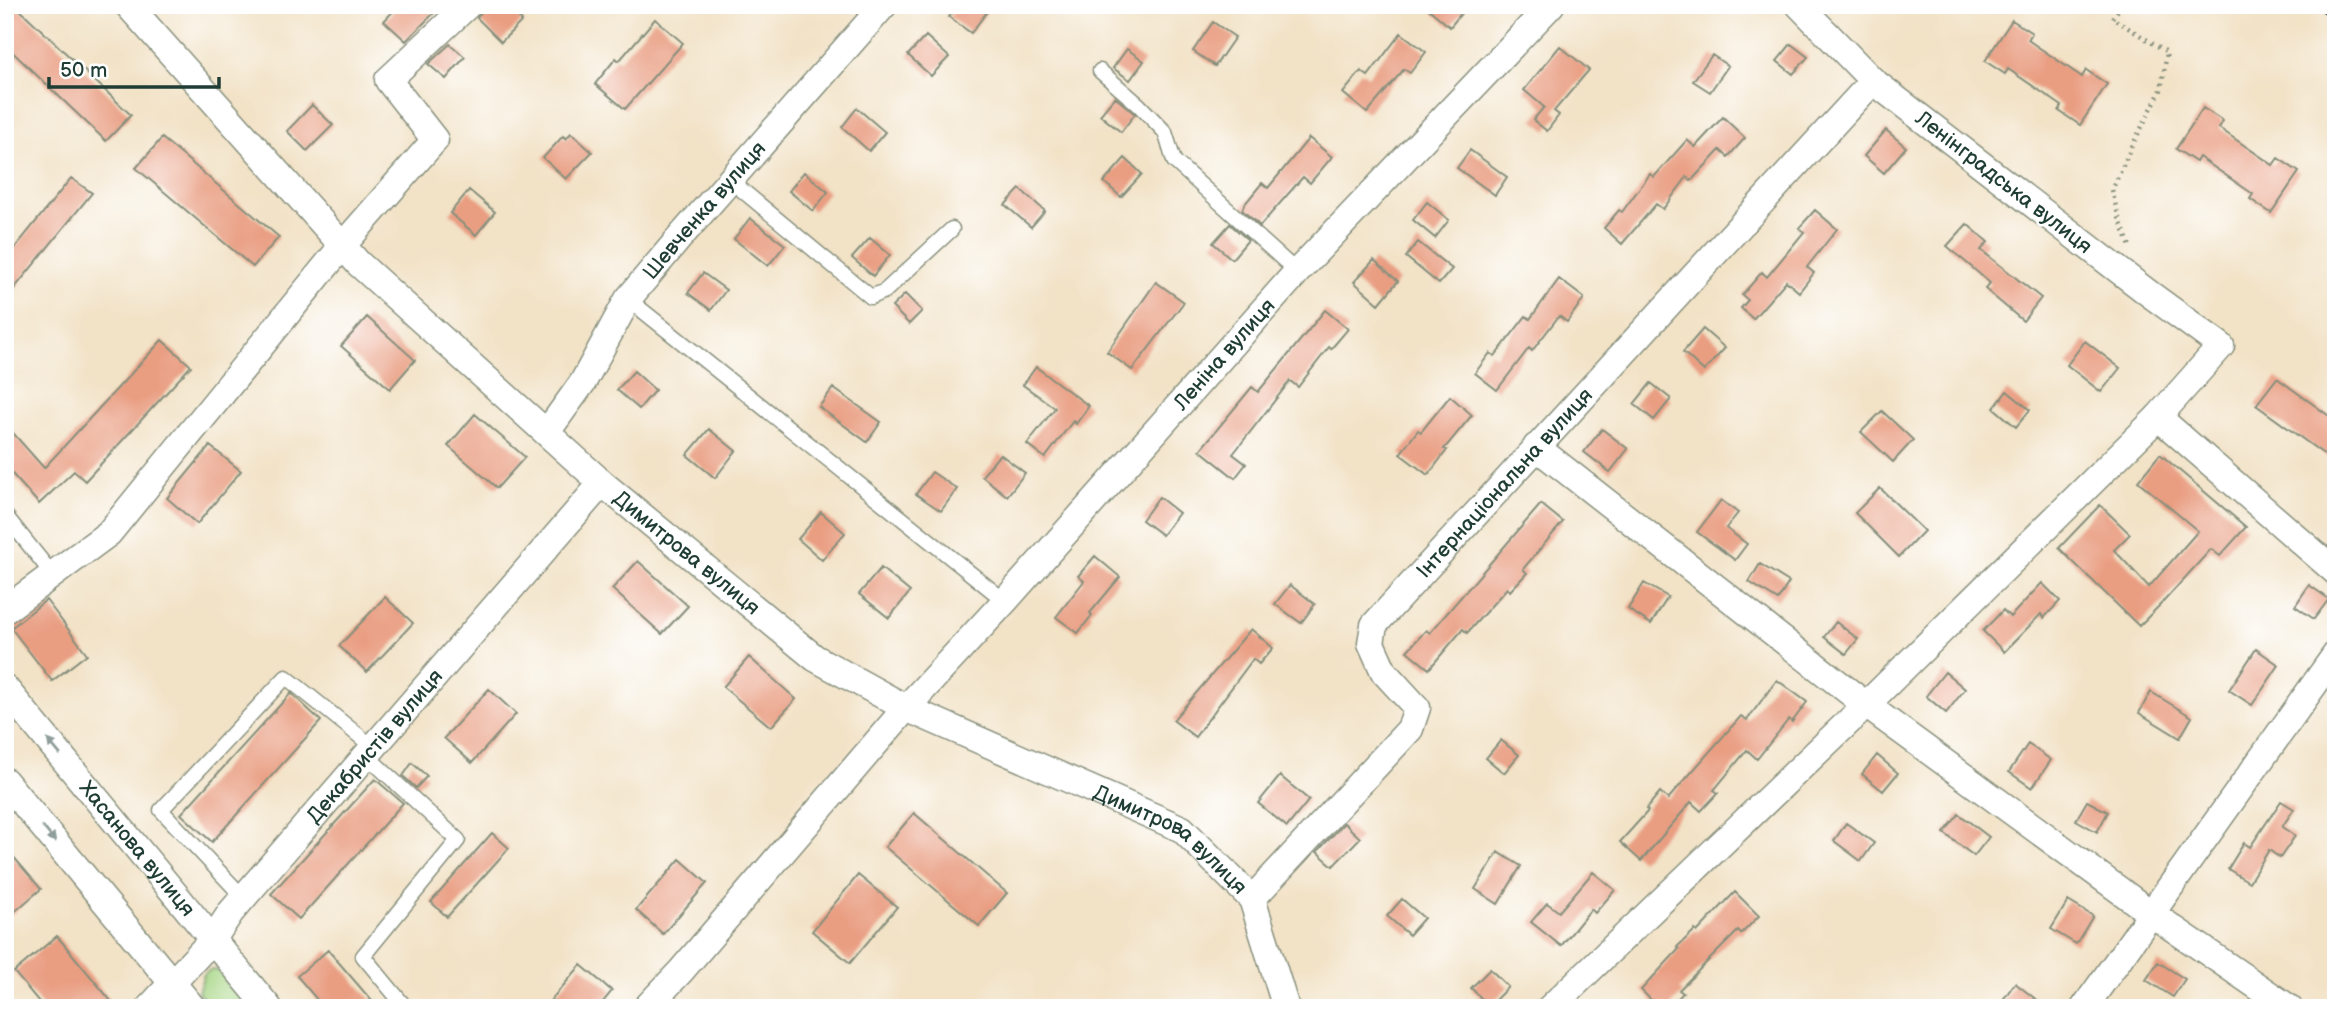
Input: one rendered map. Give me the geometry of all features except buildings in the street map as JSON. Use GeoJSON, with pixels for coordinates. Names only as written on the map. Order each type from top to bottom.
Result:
{"type":"FeatureCollection","features":[{"type":"Feature","properties":{"kind":"street","name":"Димитрова вулиця"},"geometry":{"type":"LineString","coordinates":[[128,5],[358,263],[602,482],[815,659],[906,708],[1182,828],[1252,899],[1286,1008]]}},
{"type":"Feature","properties":{"kind":"street"},"geometry":{"type":"LineString","coordinates":[[5,610],[108,533],[342,244],[435,140],[388,79],[468,5]]}},
{"type":"Feature","properties":{"kind":"street","name":"Шевченка вулиця"},"geometry":{"type":"LineString","coordinates":[[547,432],[583,382],[628,299],[884,5]]}},
{"type":"Feature","properties":{"kind":"street","name":"Леніна вулиця"},"geometry":{"type":"LineString","coordinates":[[646,1008],[906,708],[1005,601],[1297,272],[1551,5]]}},
{"type":"Feature","properties":{"kind":"street","name":"Ленінградська вулиця"},"geometry":{"type":"LineString","coordinates":[[1799,5],[1873,81],[2221,346],[2158,417]]}},
{"type":"Feature","properties":{"kind":"street","name":"Інтернаціональна вулиця"},"geometry":{"type":"LineString","coordinates":[[1252,899],[1410,729],[1417,708],[1384,672],[1371,643],[1374,625],[1873,81]]}},
{"type":"Feature","properties":{"kind":"street"},"geometry":{"type":"LineString","coordinates":[[1550,1008],[1866,705],[2158,417],[2336,572]]}},
{"type":"Feature","properties":{"kind":"street"},"geometry":{"type":"LineString","coordinates":[[1536,447],[1866,705],[2152,914],[2289,1008]]}},
{"type":"Feature","properties":{"kind":"street","name":"Декабристів вулиця"},"geometry":{"type":"LineString","coordinates":[[149,1008],[213,939],[243,898],[602,482]]}},
{"type":"Feature","properties":{"kind":"street"},"geometry":{"type":"LineString","coordinates":[[2084,1008],[2336,654]]}},
{"type":"Feature","properties":{"kind":"street","name":"Хасанова вулиця"},"geometry":{"type":"LineString","coordinates":[[5,688],[269,1008]]}},
{"type":"Feature","properties":{"kind":"street"},"geometry":{"type":"LineString","coordinates":[[5,781],[192,1008]]}},
{"type":"Feature","properties":{"kind":"lane"},"geometry":{"type":"LineString","coordinates":[[1100,71],[1165,132],[1174,160],[1297,272]]}},
{"type":"Feature","properties":{"kind":"lane"},"geometry":{"type":"LineString","coordinates":[[731,181],[871,297],[885,291],[952,229]]}},
{"type":"Feature","properties":{"kind":"lane"},"geometry":{"type":"LineString","coordinates":[[628,299],[1005,601]]}},
{"type":"Feature","properties":{"kind":"lane"},"geometry":{"type":"LineString","coordinates":[[5,516],[53,575]]}},
{"type":"Feature","properties":{"kind":"lane"},"geometry":{"type":"LineString","coordinates":[[243,898],[161,810],[286,677],[369,751],[458,840],[363,956],[406,1008]]}},
{"type":"Feature","properties":{"kind":"path"},"geometry":{"type":"LineString","coordinates":[[2122,5],[2112,18],[2168,52],[2161,90],[2112,190],[2133,254]]}},
{"type":"Feature","properties":{"kind":"green space"},"geometry":{"type":"Polygon","coordinates":[[[210,970],[222,970],[253,1008],[211,1008],[198,992],[204,974],[210,970]]]}},
{"type":"Feature","properties":{"kind":"railway"},"geometry":{"type":"LineString","coordinates":[[2317,5],[2336,19]]}}]}
